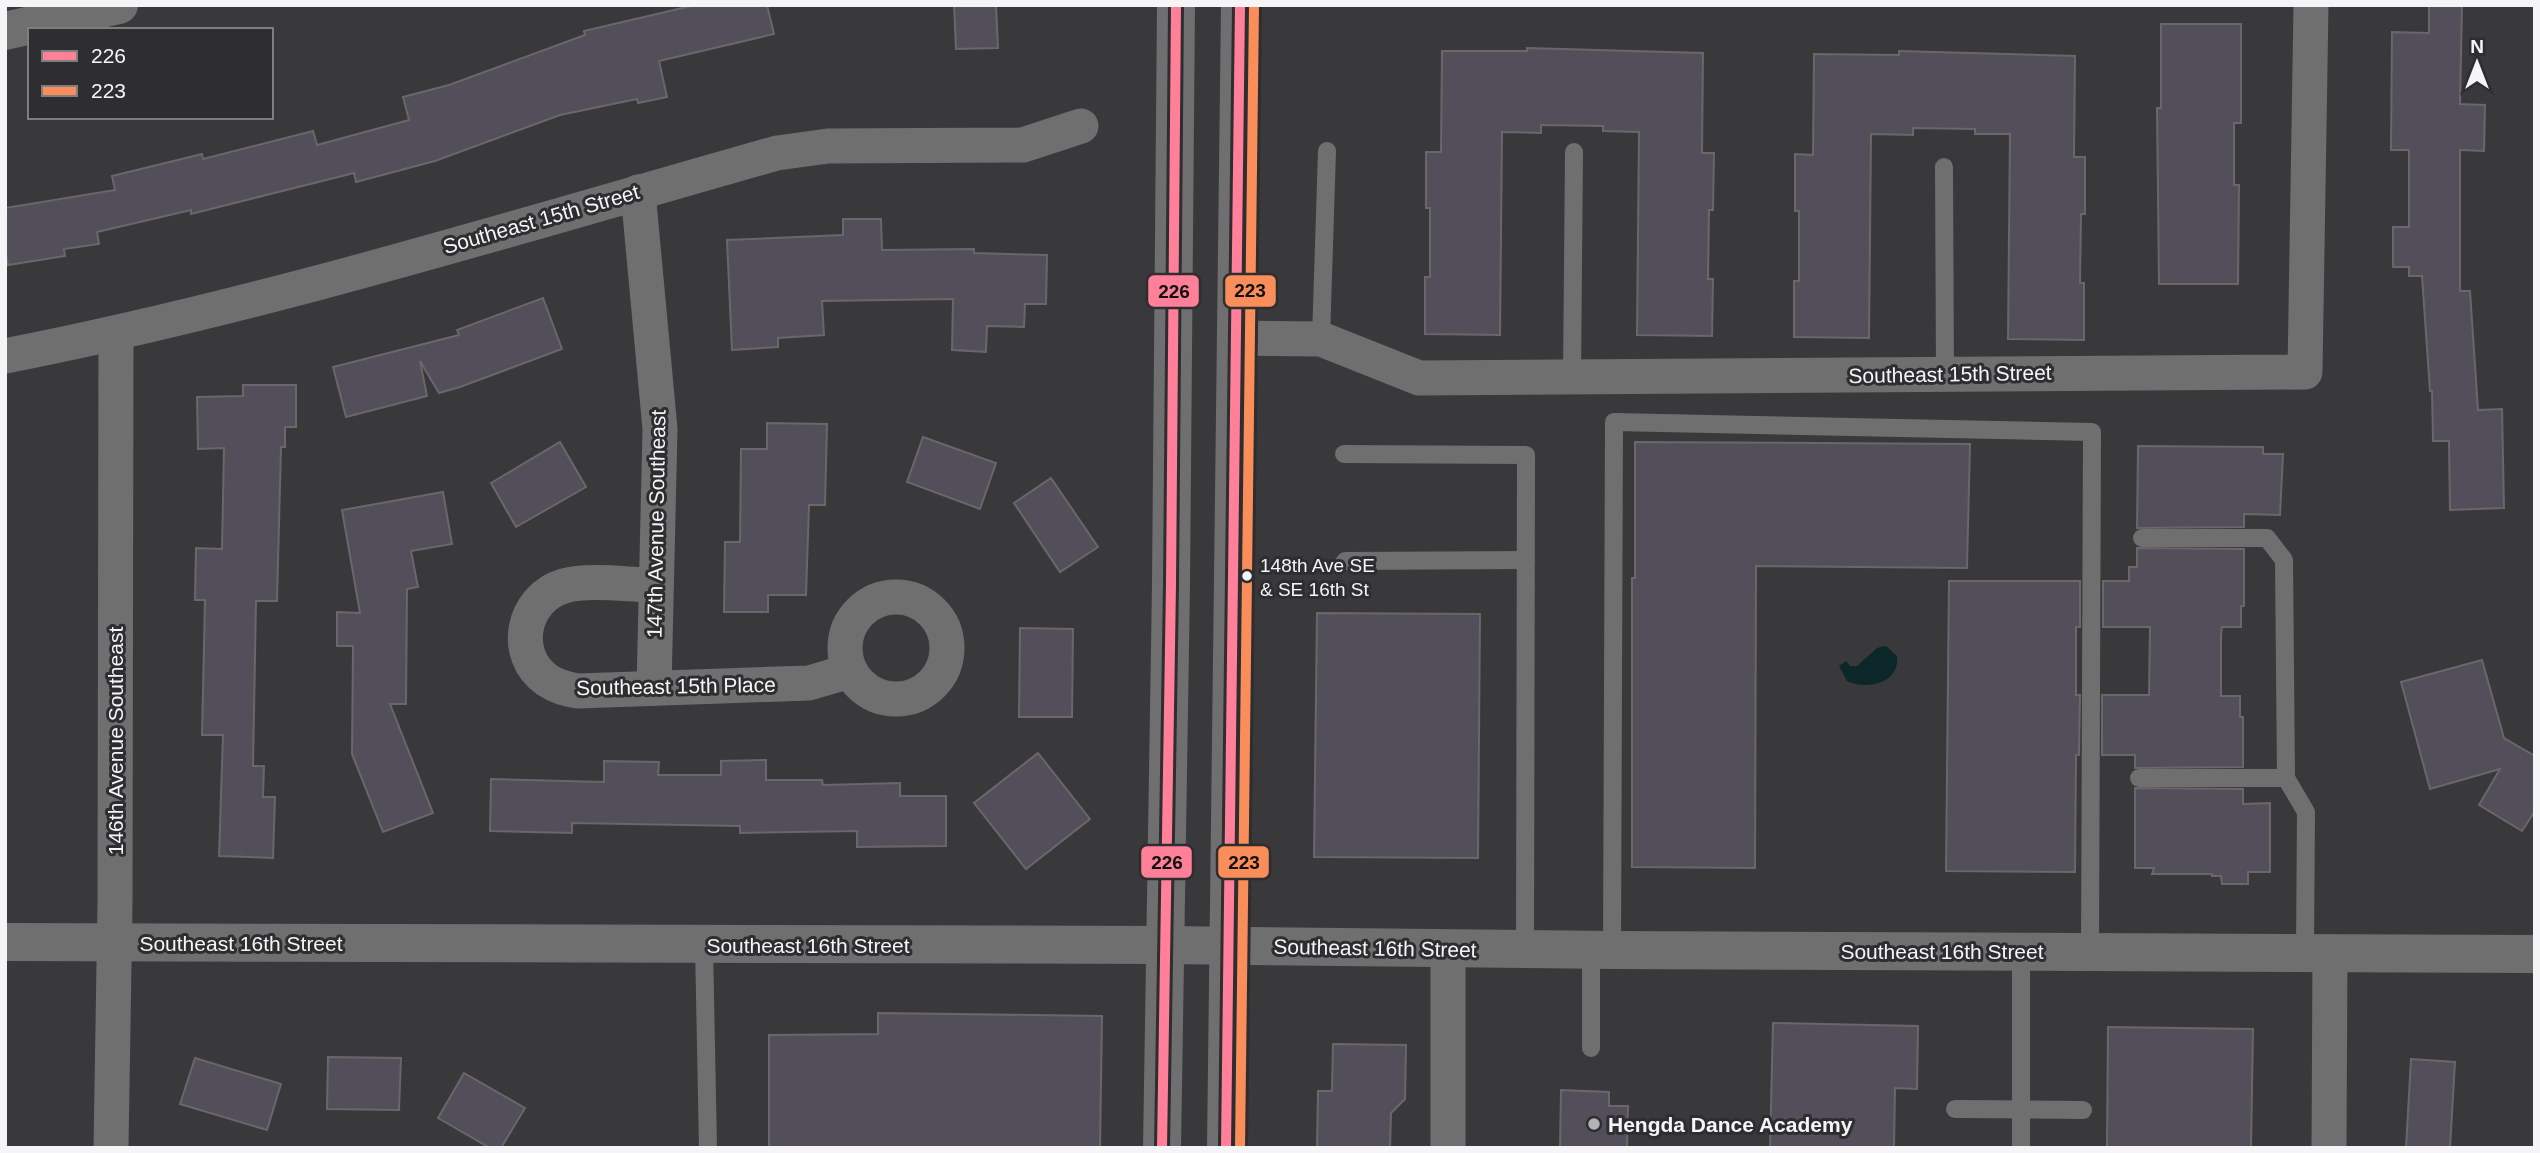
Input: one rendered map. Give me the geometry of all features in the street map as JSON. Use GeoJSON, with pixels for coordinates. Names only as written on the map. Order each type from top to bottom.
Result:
{"type":"FeatureCollection","features":[{"type":"Feature","properties":{"kind":"street"},"geometry":{"type":"LineString","coordinates":[[5,31],[119,5]]}},
{"type":"Feature","properties":{"kind":"street"},"geometry":{"type":"LineString","coordinates":[[1162,1148],[1176,5]]}},
{"type":"Feature","properties":{"kind":"street","name":"Southeast 15th Street"},"geometry":{"type":"LineString","coordinates":[[1237,338],[1321,339],[1419,378],[2305,372],[2311,5]]}},
{"type":"Feature","properties":{"kind":"street"},"geometry":{"type":"LineString","coordinates":[[1226,1148],[1237,338],[1237,10]]}},
{"type":"Feature","properties":{"kind":"street","name":"Southeast 15th Street"},"geometry":{"type":"LineString","coordinates":[[5,356],[116,335],[368,268],[777,153],[828,146],[1023,145],[1081,126]]}},
{"type":"Feature","properties":{"kind":"street","name":"147th Avenue Southeast"},"geometry":{"type":"LineString","coordinates":[[638,192],[660,429],[654,688]]}},
{"type":"Feature","properties":{"kind":"street","name":"146th Avenue Southeast"},"geometry":{"type":"LineString","coordinates":[[111,1148],[116,335]]}},
{"type":"Feature","properties":{"kind":"street","name":"Southeast 15th Place"},"geometry":{"type":"LineString","coordinates":[[656,585],[580,584],[563,586],[548,594],[536,604],[528,619],[525,635],[527,652],[534,667],[545,679],[559,688],[578,691],[809,683],[850,671]]}},
{"type":"Feature","properties":{"kind":"street","name":"Southeast 16th Street"},"geometry":{"type":"LineString","coordinates":[[5,942],[1165,945],[1448,949],[2535,954]]}},
{"type":"Feature","properties":{"kind":"street"},"geometry":{"type":"LineString","coordinates":[[1448,949],[1448,1148]]}},
{"type":"Feature","properties":{"kind":"street"},"geometry":{"type":"LineString","coordinates":[[2317,952],[2329,1148]]}},
{"type":"Feature","properties":{"kind":"lane"},"geometry":{"type":"LineString","coordinates":[[1321,339],[1327,151]]}},
{"type":"Feature","properties":{"kind":"lane"},"geometry":{"type":"LineString","coordinates":[[1572,377],[1574,152]]}},
{"type":"Feature","properties":{"kind":"lane"},"geometry":{"type":"LineString","coordinates":[[1944,167],[1945,374]]}},
{"type":"Feature","properties":{"kind":"lane"},"geometry":{"type":"LineString","coordinates":[[1591,1048],[1601,950],[1614,422],[2092,432],[2090,951]]}},
{"type":"Feature","properties":{"kind":"lane"},"geometry":{"type":"LineString","coordinates":[[1344,454],[1526,455],[1525,949]]}},
{"type":"Feature","properties":{"kind":"lane"},"geometry":{"type":"LineString","coordinates":[[2142,538],[2267,538],[2284,560],[2286,778],[2306,812],[2317,952]]}},
{"type":"Feature","properties":{"kind":"lane"},"geometry":{"type":"LineString","coordinates":[[1345,561],[1526,560]]}},
{"type":"Feature","properties":{"kind":"lane"},"geometry":{"type":"LineString","coordinates":[[2139,778],[2286,778]]}},
{"type":"Feature","properties":{"kind":"lane"},"geometry":{"type":"LineString","coordinates":[[704,945],[708,1148]]}},
{"type":"Feature","properties":{"kind":"lane"},"geometry":{"type":"LineString","coordinates":[[2021,951],[2021,1148]]}},
{"type":"Feature","properties":{"kind":"lane"},"geometry":{"type":"LineString","coordinates":[[1955,1109],[2082,1110]]}},
{"type":"Feature","properties":{"kind":"water"},"geometry":{"type":"Polygon","coordinates":[[[1886,646],[1897,656],[1897,665],[1888,679],[1864,685],[1847,681],[1839,666],[1846,661],[1850,666],[1857,666],[1877,648],[1886,646]]]}},
{"type":"Feature","properties":{"kind":"building"},"geometry":{"type":"Polygon","coordinates":[[[695,5],[767,5],[774,34],[659,61],[667,97],[638,103],[637,99],[560,115],[435,161],[356,182],[354,173],[191,214],[191,210],[97,232],[99,244],[64,249],[65,256],[8,265],[5,249],[5,208],[115,190],[112,176],[202,154],[203,159],[313,131],[317,145],[409,120],[403,97],[449,85],[585,35],[584,31],[695,5]]]}},
{"type":"Feature","properties":{"kind":"building"},"geometry":{"type":"Polygon","coordinates":[[[954,5],[996,5],[998,48],[956,49],[954,5]]]}},
{"type":"Feature","properties":{"kind":"building"},"geometry":{"type":"Polygon","coordinates":[[[2429,5],[2462,5],[2460,104],[2485,105],[2484,151],[2460,150],[2460,291],[2470,291],[2478,410],[2502,409],[2504,508],[2450,510],[2449,441],[2433,441],[2432,391],[2422,276],[2409,276],[2409,267],[2393,267],[2393,227],[2409,227],[2409,150],[2391,150],[2392,32],[2429,33],[2429,5]]]}},
{"type":"Feature","properties":{"kind":"building"},"geometry":{"type":"Polygon","coordinates":[[[2161,24],[2241,24],[2241,123],[2234,123],[2234,185],[2239,185],[2238,284],[2159,284],[2157,108],[2161,108],[2161,24]]]}},
{"type":"Feature","properties":{"kind":"building"},"geometry":{"type":"Polygon","coordinates":[[[1527,48],[1703,53],[1702,153],[1714,153],[1713,210],[1709,210],[1708,279],[1713,279],[1712,336],[1637,335],[1639,132],[1603,131],[1603,126],[1541,125],[1541,133],[1502,132],[1500,335],[1425,334],[1425,277],[1430,277],[1430,208],[1426,208],[1426,152],[1441,152],[1442,51],[1527,51],[1527,48]]]}},
{"type":"Feature","properties":{"kind":"building"},"geometry":{"type":"Polygon","coordinates":[[[1899,51],[2075,56],[2074,157],[2085,157],[2085,214],[2081,214],[2080,283],[2084,283],[2084,340],[2008,339],[2010,134],[1975,134],[1975,129],[1913,128],[1913,135],[1871,134],[1869,338],[1794,337],[1794,281],[1799,281],[1799,211],[1795,211],[1795,154],[1813,155],[1814,54],[1899,55],[1899,51]]]}},
{"type":"Feature","properties":{"kind":"building"},"geometry":{"type":"Polygon","coordinates":[[[843,219],[881,219],[882,250],[974,249],[974,253],[1047,255],[1046,304],[1025,304],[1024,327],[987,326],[986,352],[952,350],[953,299],[822,301],[824,335],[778,338],[778,347],[732,350],[727,240],[843,235],[843,219]]]}},
{"type":"Feature","properties":{"kind":"building"},"geometry":{"type":"Polygon","coordinates":[[[543,298],[562,349],[439,393],[420,361],[427,396],[346,417],[333,367],[459,335],[457,330],[543,298]]]}},
{"type":"Feature","properties":{"kind":"building"},"geometry":{"type":"Polygon","coordinates":[[[243,385],[296,385],[296,427],[285,427],[285,447],[281,447],[277,601],[256,601],[253,766],[264,766],[263,797],[275,797],[273,858],[219,856],[223,735],[202,735],[205,600],[195,600],[196,548],[222,549],[224,448],[198,449],[197,397],[243,396],[243,385]]]}},
{"type":"Feature","properties":{"kind":"building"},"geometry":{"type":"Polygon","coordinates":[[[767,423],[827,424],[825,505],[809,505],[806,595],[768,595],[768,612],[724,612],[725,542],[740,542],[741,449],[767,449],[767,423]]]}},
{"type":"Feature","properties":{"kind":"building"},"geometry":{"type":"Polygon","coordinates":[[[923,437],[996,463],[980,509],[907,482],[923,437]]]}},
{"type":"Feature","properties":{"kind":"building"},"geometry":{"type":"Polygon","coordinates":[[[560,442],[586,487],[516,527],[491,483],[560,442]]]}},
{"type":"Feature","properties":{"kind":"building"},"geometry":{"type":"Polygon","coordinates":[[[1635,442],[1970,444],[1967,568],[1756,566],[1755,868],[1632,867],[1635,442]]]}},
{"type":"Feature","properties":{"kind":"building"},"geometry":{"type":"Polygon","coordinates":[[[2138,446],[2263,447],[2263,454],[2283,454],[2280,515],[2244,514],[2244,527],[2137,528],[2138,446]]]}},
{"type":"Feature","properties":{"kind":"building"},"geometry":{"type":"Polygon","coordinates":[[[1051,478],[1098,547],[1060,572],[1014,503],[1051,478]]]}},
{"type":"Feature","properties":{"kind":"building"},"geometry":{"type":"Polygon","coordinates":[[[443,492],[452,544],[411,551],[418,587],[407,589],[406,704],[390,704],[433,813],[383,832],[352,754],[353,646],[337,646],[337,612],[360,613],[342,510],[443,492]]]}},
{"type":"Feature","properties":{"kind":"building"},"geometry":{"type":"Polygon","coordinates":[[[2137,548],[2244,549],[2244,606],[2241,606],[2241,627],[2222,627],[2221,635],[2221,696],[2240,696],[2240,717],[2243,717],[2243,767],[2135,768],[2135,755],[2102,755],[2102,695],[2149,695],[2150,627],[2103,627],[2103,581],[2129,581],[2129,567],[2137,567],[2137,548]]]}},
{"type":"Feature","properties":{"kind":"building"},"geometry":{"type":"Polygon","coordinates":[[[1949,581],[2080,581],[2080,627],[2076,627],[2076,695],[2080,695],[2079,755],[2076,755],[2075,872],[1946,871],[1949,581]]]}},
{"type":"Feature","properties":{"kind":"building"},"geometry":{"type":"Polygon","coordinates":[[[1317,613],[1480,614],[1478,858],[1314,857],[1317,613]]]}},
{"type":"Feature","properties":{"kind":"building"},"geometry":{"type":"Polygon","coordinates":[[[1020,628],[1073,629],[1072,717],[1019,717],[1020,628]]]}},
{"type":"Feature","properties":{"kind":"building"},"geometry":{"type":"Polygon","coordinates":[[[2482,660],[2504,738],[2535,756],[2535,811],[2522,831],[2479,805],[2500,769],[2430,789],[2401,682],[2482,660]]]}},
{"type":"Feature","properties":{"kind":"building"},"geometry":{"type":"Polygon","coordinates":[[[1038,753],[1090,819],[1026,869],[974,803],[1038,753]]]}},
{"type":"Feature","properties":{"kind":"building"},"geometry":{"type":"Polygon","coordinates":[[[766,760],[766,780],[822,780],[823,785],[900,783],[900,796],[946,796],[946,846],[857,847],[857,831],[740,833],[740,826],[572,823],[572,833],[490,831],[491,779],[604,782],[604,761],[659,762],[658,775],[721,775],[721,761],[766,760]]]}},
{"type":"Feature","properties":{"kind":"building"},"geometry":{"type":"Polygon","coordinates":[[[2135,788],[2243,789],[2243,804],[2270,803],[2270,872],[2248,872],[2248,884],[2222,884],[2221,876],[2212,874],[2152,874],[2154,868],[2135,868],[2135,788]]]}},
{"type":"Feature","properties":{"kind":"building"},"geometry":{"type":"Polygon","coordinates":[[[878,1013],[1102,1016],[1100,1148],[769,1148],[769,1035],[878,1034],[878,1013]]]}},
{"type":"Feature","properties":{"kind":"building"},"geometry":{"type":"Polygon","coordinates":[[[1773,1023],[1918,1026],[1917,1089],[1895,1088],[1894,1148],[1770,1148],[1773,1023]]]}},
{"type":"Feature","properties":{"kind":"building"},"geometry":{"type":"Polygon","coordinates":[[[2108,1027],[2253,1029],[2251,1148],[2107,1148],[2108,1027]]]}},
{"type":"Feature","properties":{"kind":"building"},"geometry":{"type":"Polygon","coordinates":[[[1333,1044],[1406,1045],[1405,1099],[1391,1113],[1390,1148],[1317,1148],[1318,1091],[1332,1091],[1333,1044]]]}},
{"type":"Feature","properties":{"kind":"building"},"geometry":{"type":"Polygon","coordinates":[[[328,1057],[401,1058],[399,1110],[327,1109],[328,1057]]]}},
{"type":"Feature","properties":{"kind":"building"},"geometry":{"type":"Polygon","coordinates":[[[195,1058],[281,1084],[267,1130],[180,1104],[195,1058]]]}},
{"type":"Feature","properties":{"kind":"building"},"geometry":{"type":"Polygon","coordinates":[[[2411,1059],[2455,1062],[2450,1148],[2406,1148],[2411,1059]]]}},
{"type":"Feature","properties":{"kind":"building"},"geometry":{"type":"Polygon","coordinates":[[[464,1073],[525,1108],[501,1148],[490,1148],[438,1118],[464,1073]]]}},
{"type":"Feature","properties":{"kind":"building","name":"Hengda Dance Academy"},"geometry":{"type":"Polygon","coordinates":[[[1561,1090],[1609,1092],[1609,1106],[1628,1106],[1627,1148],[1560,1148],[1561,1090]]]}},
{"type":"Feature","properties":{"kind":"transit line","name":"226"},"geometry":{"type":"LineString","coordinates":[[1162,1148],[1176,5]]}},
{"type":"Feature","properties":{"kind":"transit line","name":"226"},"geometry":{"type":"LineString","coordinates":[[1226,1148],[1240,5]]}},
{"type":"Feature","properties":{"kind":"transit line","name":"223"},"geometry":{"type":"LineString","coordinates":[[1240,1148],[1254,5]]}},
{"type":"Feature","properties":{"kind":"place","name":"148th Ave SE & SE 16th St"},"geometry":{"type":"Point","coordinates":[1247,576]}},
{"type":"Feature","properties":{"kind":"place","name":"Hengda Dance Academy"},"geometry":{"type":"Point","coordinates":[1594,1124]}}]}
